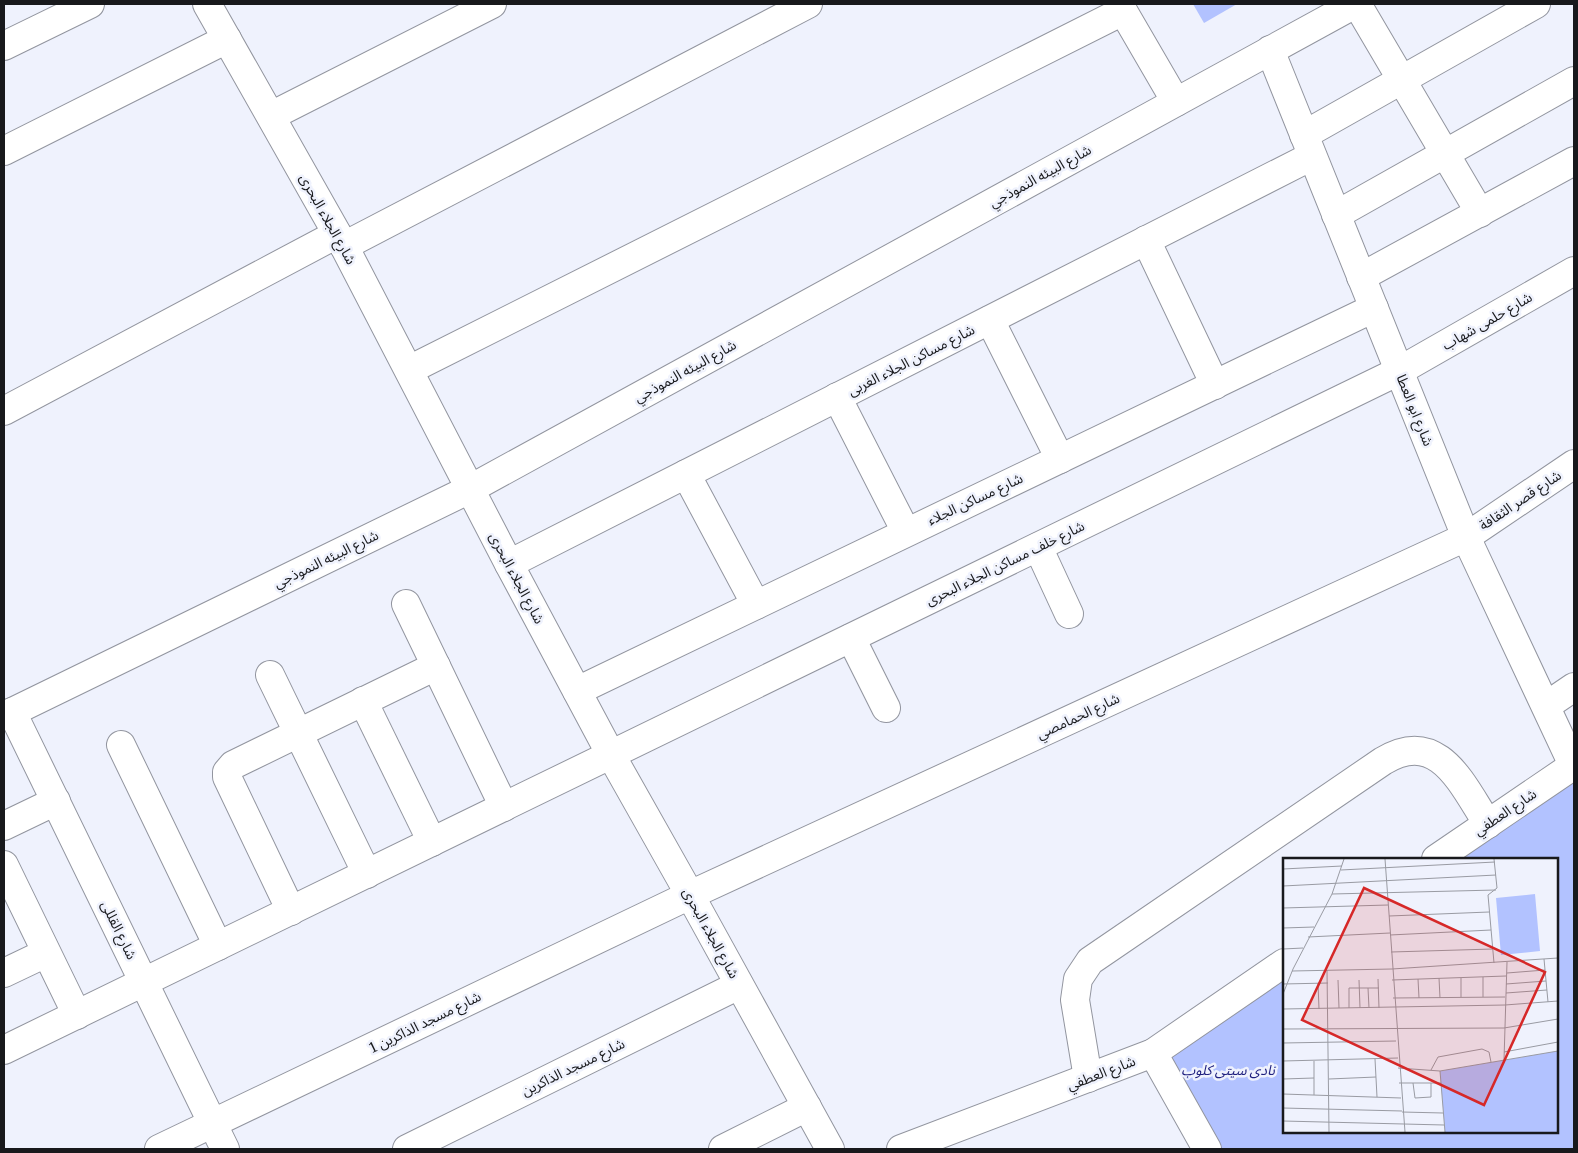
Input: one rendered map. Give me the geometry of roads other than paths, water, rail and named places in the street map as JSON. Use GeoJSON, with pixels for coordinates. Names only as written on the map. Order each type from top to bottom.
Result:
{"type":"FeatureCollection","features":[{"type":"Feature","properties":{"kind":"street"},"geometry":{"type":"LineString","coordinates":[[4,46],[90,4]]}},
{"type":"Feature","properties":{"kind":"street","name":"شارع الجلاء البحرى"},"geometry":{"type":"LineString","coordinates":[[207,4],[340,240],[611,755],[830,1149]]}},
{"type":"Feature","properties":{"kind":"street"},"geometry":{"type":"LineString","coordinates":[[271,116],[492,4]]}},
{"type":"Feature","properties":{"kind":"street"},"geometry":{"type":"LineString","coordinates":[[4,411],[808,4]]}},
{"type":"Feature","properties":{"kind":"street"},"geometry":{"type":"LineString","coordinates":[[1356,4],[1480,212]]}},
{"type":"Feature","properties":{"kind":"street","name":"شارع البيئه النموذجي"},"geometry":{"type":"LineString","coordinates":[[8,714],[470,489],[1356,4]]}},
{"type":"Feature","properties":{"kind":"street","name":"شارع مساكن الجلاء الغربى"},"geometry":{"type":"LineString","coordinates":[[509,564],[1146,240],[1308,145],[1402,80],[1536,4]]}},
{"type":"Feature","properties":{"kind":"street"},"geometry":{"type":"LineString","coordinates":[[409,370],[1121,7],[1176,102]]}},
{"type":"Feature","properties":{"kind":"street"},"geometry":{"type":"LineString","coordinates":[[4,151],[227,38]]}},
{"type":"Feature","properties":{"kind":"street","name":"شارع ابو العطا"},"geometry":{"type":"LineString","coordinates":[[1270,50],[1466,537],[1574,765]]}},
{"type":"Feature","properties":{"kind":"street"},"geometry":{"type":"LineString","coordinates":[[1336,215],[1574,81]]}},
{"type":"Feature","properties":{"kind":"street"},"geometry":{"type":"LineString","coordinates":[[1361,277],[1574,161]]}},
{"type":"Feature","properties":{"kind":"street"},"geometry":{"type":"LineString","coordinates":[[1146,240],[1215,385]]}},
{"type":"Feature","properties":{"kind":"street","name":"شارع حلمى شهاب"},"geometry":{"type":"LineString","coordinates":[[1400,371],[1574,271]]}},
{"type":"Feature","properties":{"kind":"street","name":"شارع مساكن الجلاء"},"geometry":{"type":"LineString","coordinates":[[577,691],[1374,308]]}},
{"type":"Feature","properties":{"kind":"street"},"geometry":{"type":"LineString","coordinates":[[990,320],[1060,459]]}},
{"type":"Feature","properties":{"kind":"street","name":"شارع خلف مساكن الجلاء البحرى"},"geometry":{"type":"LineString","coordinates":[[4,1050],[1400,371]]}},
{"type":"Feature","properties":{"kind":"street"},"geometry":{"type":"LineString","coordinates":[[838,397],[906,532]]}},
{"type":"Feature","properties":{"kind":"street","name":"شارع قصر الثقافة"},"geometry":{"type":"LineString","coordinates":[[1466,537],[1574,464]]}},
{"type":"Feature","properties":{"kind":"street"},"geometry":{"type":"LineString","coordinates":[[686,474],[756,605]]}},
{"type":"Feature","properties":{"kind":"street","name":"شارع الحمامصي"},"geometry":{"type":"LineString","coordinates":[[690,895],[1466,537]]}},
{"type":"Feature","properties":{"kind":"street"},"geometry":{"type":"LineString","coordinates":[[1038,547],[1069,614]]}},
{"type":"Feature","properties":{"kind":"street"},"geometry":{"type":"LineString","coordinates":[[406,604],[504,807]]}},
{"type":"Feature","properties":{"kind":"street"},"geometry":{"type":"LineString","coordinates":[[852,638],[886,708]]}},
{"type":"Feature","properties":{"kind":"street"},"geometry":{"type":"LineString","coordinates":[[291,911],[227,776],[227,772],[233,765],[436,666]]}},
{"type":"Feature","properties":{"kind":"street"},"geometry":{"type":"LineString","coordinates":[[270,675],[367,874]]}},
{"type":"Feature","properties":{"kind":"street"},"geometry":{"type":"LineString","coordinates":[[1546,706],[1574,687]]}},
{"type":"Feature","properties":{"kind":"street"},"geometry":{"type":"LineString","coordinates":[[363,701],[432,842]]}},
{"type":"Feature","properties":{"kind":"street","name":"شارع القللى"},"geometry":{"type":"LineString","coordinates":[[8,714],[56,801],[225,1149]]}},
{"type":"Feature","properties":{"kind":"street"},"geometry":{"type":"LineString","coordinates":[[120,745],[218,946]]}},
{"type":"Feature","properties":{"kind":"street"},"geometry":{"type":"LineString","coordinates":[[1088,1078],[1075,1000],[1078,979],[1090,961],[1383,761],[1396,753],[1410,750],[1425,752],[1439,758],[1450,767],[1488,824]]}},
{"type":"Feature","properties":{"kind":"street","name":"شارع العطفي"},"geometry":{"type":"LineString","coordinates":[[1437,858],[1574,765]]}},
{"type":"Feature","properties":{"kind":"street"},"geometry":{"type":"LineString","coordinates":[[4,826],[56,801]]}},
{"type":"Feature","properties":{"kind":"street"},"geometry":{"type":"LineString","coordinates":[[4,865],[77,1015]]}},
{"type":"Feature","properties":{"kind":"street","name":"شارع مسجد الذاكرين 1"},"geometry":{"type":"LineString","coordinates":[[159,1149],[690,895]]}},
{"type":"Feature","properties":{"kind":"street"},"geometry":{"type":"LineString","coordinates":[[4,973],[46,952]]}},
{"type":"Feature","properties":{"kind":"street","name":"شارع العطفي"},"geometry":{"type":"LineString","coordinates":[[901,1149],[1153,1053],[1283,964]]}},
{"type":"Feature","properties":{"kind":"street","name":"شارع مسجد الذاكرين"},"geometry":{"type":"LineString","coordinates":[[407,1149],[739,985]]}},
{"type":"Feature","properties":{"kind":"street"},"geometry":{"type":"LineString","coordinates":[[1153,1053],[1198,1147]]}},
{"type":"Feature","properties":{"kind":"street"},"geometry":{"type":"LineString","coordinates":[[723,1149],[807,1107]]}},
{"type":"Feature","properties":{"kind":"park label","name":"نادى سيتى كلوب"},"geometry":{"type":"Point","coordinates":[1228,1070]}}]}
